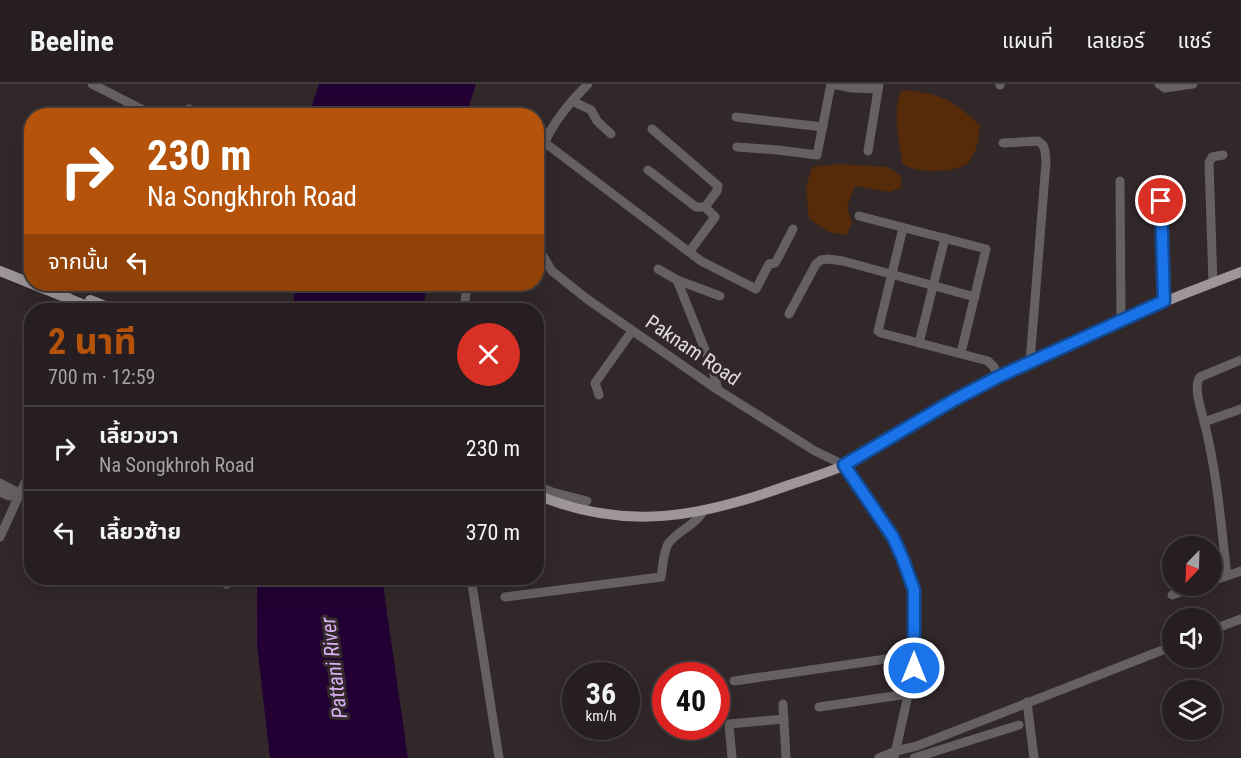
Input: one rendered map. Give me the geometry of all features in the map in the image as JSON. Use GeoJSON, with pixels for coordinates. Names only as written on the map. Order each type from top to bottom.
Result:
{"type":"FeatureCollection","features":[{"type":"Feature","properties":{"kind":"main road"},"geometry":{"type":"LineString","coordinates":[[0,263],[24,273]]}},
{"type":"Feature","properties":{"kind":"main road"},"geometry":{"type":"LineString","coordinates":[[0,271],[24,281]]}},
{"type":"Feature","properties":{"kind":"main road"},"geometry":{"type":"LineString","coordinates":[[544,497],[584,511],[622,517],[677,516],[704,512],[770,492],[844,465],[954,400],[1121,319],[1241,272]]}},
{"type":"Feature","properties":{"kind":"main road"},"geometry":{"type":"LineString","coordinates":[[0,277],[24,287]]}},
{"type":"Feature","properties":{"kind":"main road"},"geometry":{"type":"LineString","coordinates":[[33,291],[61,303]]}},
{"type":"Feature","properties":{"kind":"main road"},"geometry":{"type":"LineString","coordinates":[[50,291],[80,303]]}},
{"type":"Feature","properties":{"kind":"main road"},"geometry":{"type":"LineString","coordinates":[[78,291],[101,303]]}},
{"type":"Feature","properties":{"kind":"street"},"geometry":{"type":"LineString","coordinates":[[92,84],[139,108]]}},
{"type":"Feature","properties":{"kind":"street"},"geometry":{"type":"LineString","coordinates":[[737,147],[815,156],[818,153],[832,84],[852,88],[879,87],[868,151]]}},
{"type":"Feature","properties":{"kind":"street"},"geometry":{"type":"LineString","coordinates":[[1159,84],[1165,88],[1193,84]]}},
{"type":"Feature","properties":{"kind":"street"},"geometry":{"type":"LineString","coordinates":[[586,85],[556,121],[544,142],[701,261],[756,289],[769,264],[776,263],[793,229]]}},
{"type":"Feature","properties":{"kind":"street"},"geometry":{"type":"LineString","coordinates":[[572,101],[591,110],[597,121],[611,134]]}},
{"type":"Feature","properties":{"kind":"street"},"geometry":{"type":"LineString","coordinates":[[736,117],[823,127]]}},
{"type":"Feature","properties":{"kind":"street"},"geometry":{"type":"LineString","coordinates":[[652,129],[718,186],[719,189],[705,207]]}},
{"type":"Feature","properties":{"kind":"street"},"geometry":{"type":"LineString","coordinates":[[1003,143],[1038,141],[1043,145],[1046,156],[1030,362]]}},
{"type":"Feature","properties":{"kind":"street"},"geometry":{"type":"LineString","coordinates":[[1213,283],[1209,163],[1212,157],[1223,155]]}},
{"type":"Feature","properties":{"kind":"street"},"geometry":{"type":"LineString","coordinates":[[648,170],[696,207],[705,207],[715,217],[690,251]]}},
{"type":"Feature","properties":{"kind":"street"},"geometry":{"type":"LineString","coordinates":[[1120,181],[1121,319]]}},
{"type":"Feature","properties":{"kind":"street"},"geometry":{"type":"LineString","coordinates":[[1161,201],[1164,301]]}},
{"type":"Feature","properties":{"kind":"street"},"geometry":{"type":"LineString","coordinates":[[859,216],[986,249],[961,353]]}},
{"type":"Feature","properties":{"kind":"street"},"geometry":{"type":"LineString","coordinates":[[903,228],[879,331],[988,361],[994,367],[998,377]]}},
{"type":"Feature","properties":{"kind":"street"},"geometry":{"type":"LineString","coordinates":[[919,343],[945,238]]}},
{"type":"Feature","properties":{"kind":"street","name":"Paknam Road"},"geometry":{"type":"LineString","coordinates":[[544,260],[561,279],[632,332],[718,390],[815,450],[844,465]]}},
{"type":"Feature","properties":{"kind":"street"},"geometry":{"type":"LineString","coordinates":[[789,314],[816,264],[821,260],[843,261],[975,297]]}},
{"type":"Feature","properties":{"kind":"street"},"geometry":{"type":"LineString","coordinates":[[658,268],[677,280],[720,296]]}},
{"type":"Feature","properties":{"kind":"street"},"geometry":{"type":"LineString","coordinates":[[677,280],[713,370],[718,390]]}},
{"type":"Feature","properties":{"kind":"street"},"geometry":{"type":"LineString","coordinates":[[599,395],[595,383],[632,332]]}},
{"type":"Feature","properties":{"kind":"street"},"geometry":{"type":"LineString","coordinates":[[1227,576],[1216,479],[1197,383],[1198,379],[1241,360]]}},
{"type":"Feature","properties":{"kind":"street"},"geometry":{"type":"LineString","coordinates":[[1204,422],[1241,409]]}},
{"type":"Feature","properties":{"kind":"street"},"geometry":{"type":"LineString","coordinates":[[844,465],[893,537],[914,590],[914,668],[895,754]]}},
{"type":"Feature","properties":{"kind":"street"},"geometry":{"type":"LineString","coordinates":[[0,483],[24,497]]}},
{"type":"Feature","properties":{"kind":"street"},"geometry":{"type":"LineString","coordinates":[[0,537],[24,484]]}},
{"type":"Feature","properties":{"kind":"street"},"geometry":{"type":"LineString","coordinates":[[544,489],[587,501]]}},
{"type":"Feature","properties":{"kind":"street"},"geometry":{"type":"LineString","coordinates":[[0,492],[9,496],[19,495]]}},
{"type":"Feature","properties":{"kind":"street"},"geometry":{"type":"LineString","coordinates":[[505,597],[661,577],[666,548],[704,512]]}},
{"type":"Feature","properties":{"kind":"street"},"geometry":{"type":"LineString","coordinates":[[1222,578],[1241,571]]}},
{"type":"Feature","properties":{"kind":"street"},"geometry":{"type":"LineString","coordinates":[[472,585],[499,758]]}},
{"type":"Feature","properties":{"kind":"street"},"geometry":{"type":"LineString","coordinates":[[1222,626],[1241,619]]}},
{"type":"Feature","properties":{"kind":"street"},"geometry":{"type":"LineString","coordinates":[[879,758],[895,754],[1162,649]]}},
{"type":"Feature","properties":{"kind":"street"},"geometry":{"type":"LineString","coordinates":[[734,681],[914,655]]}},
{"type":"Feature","properties":{"kind":"street"},"geometry":{"type":"LineString","coordinates":[[819,707],[908,694]]}},
{"type":"Feature","properties":{"kind":"street"},"geometry":{"type":"LineString","coordinates":[[1027,702],[1034,758]]}},
{"type":"Feature","properties":{"kind":"street"},"geometry":{"type":"LineString","coordinates":[[783,704],[786,758]]}},
{"type":"Feature","properties":{"kind":"street"},"geometry":{"type":"LineString","coordinates":[[732,758],[729,724],[784,719]]}},
{"type":"Feature","properties":{"kind":"street"},"geometry":{"type":"LineString","coordinates":[[910,747],[913,758],[1019,725]]}},
{"type":"Feature","properties":{"kind":"shaded area"},"geometry":{"type":"Polygon","coordinates":[[[902,90],[927,93],[945,99],[980,125],[977,144],[969,162],[964,166],[946,170],[924,171],[907,166],[902,162],[897,107],[902,90]]]}},
{"type":"Feature","properties":{"kind":"shaded area"},"geometry":{"type":"Polygon","coordinates":[[[838,164],[887,167],[901,176],[901,188],[890,192],[855,186],[847,207],[852,223],[846,235],[829,232],[809,219],[806,188],[812,167],[838,164]]]}},
{"type":"Feature","properties":{"kind":"water"},"geometry":{"type":"Polygon","coordinates":[[[319,84],[476,84],[468,108],[311,108],[319,84]]]}},
{"type":"Feature","properties":{"kind":"water"},"geometry":{"type":"Polygon","coordinates":[[[295,291],[426,291],[424,303],[293,303],[295,291]]]}},
{"type":"Feature","properties":{"kind":"water","name":"Pattani River"},"geometry":{"type":"Polygon","coordinates":[[[257,585],[383,585],[408,758],[270,758],[257,645],[257,585]]]}},
{"type":"Feature","properties":{"kind":"route"},"geometry":{"type":"LineString","coordinates":[[914,668],[914,590],[893,537],[844,465],[954,400],[998,377],[1102,327],[1164,301],[1161,201]]}}]}
